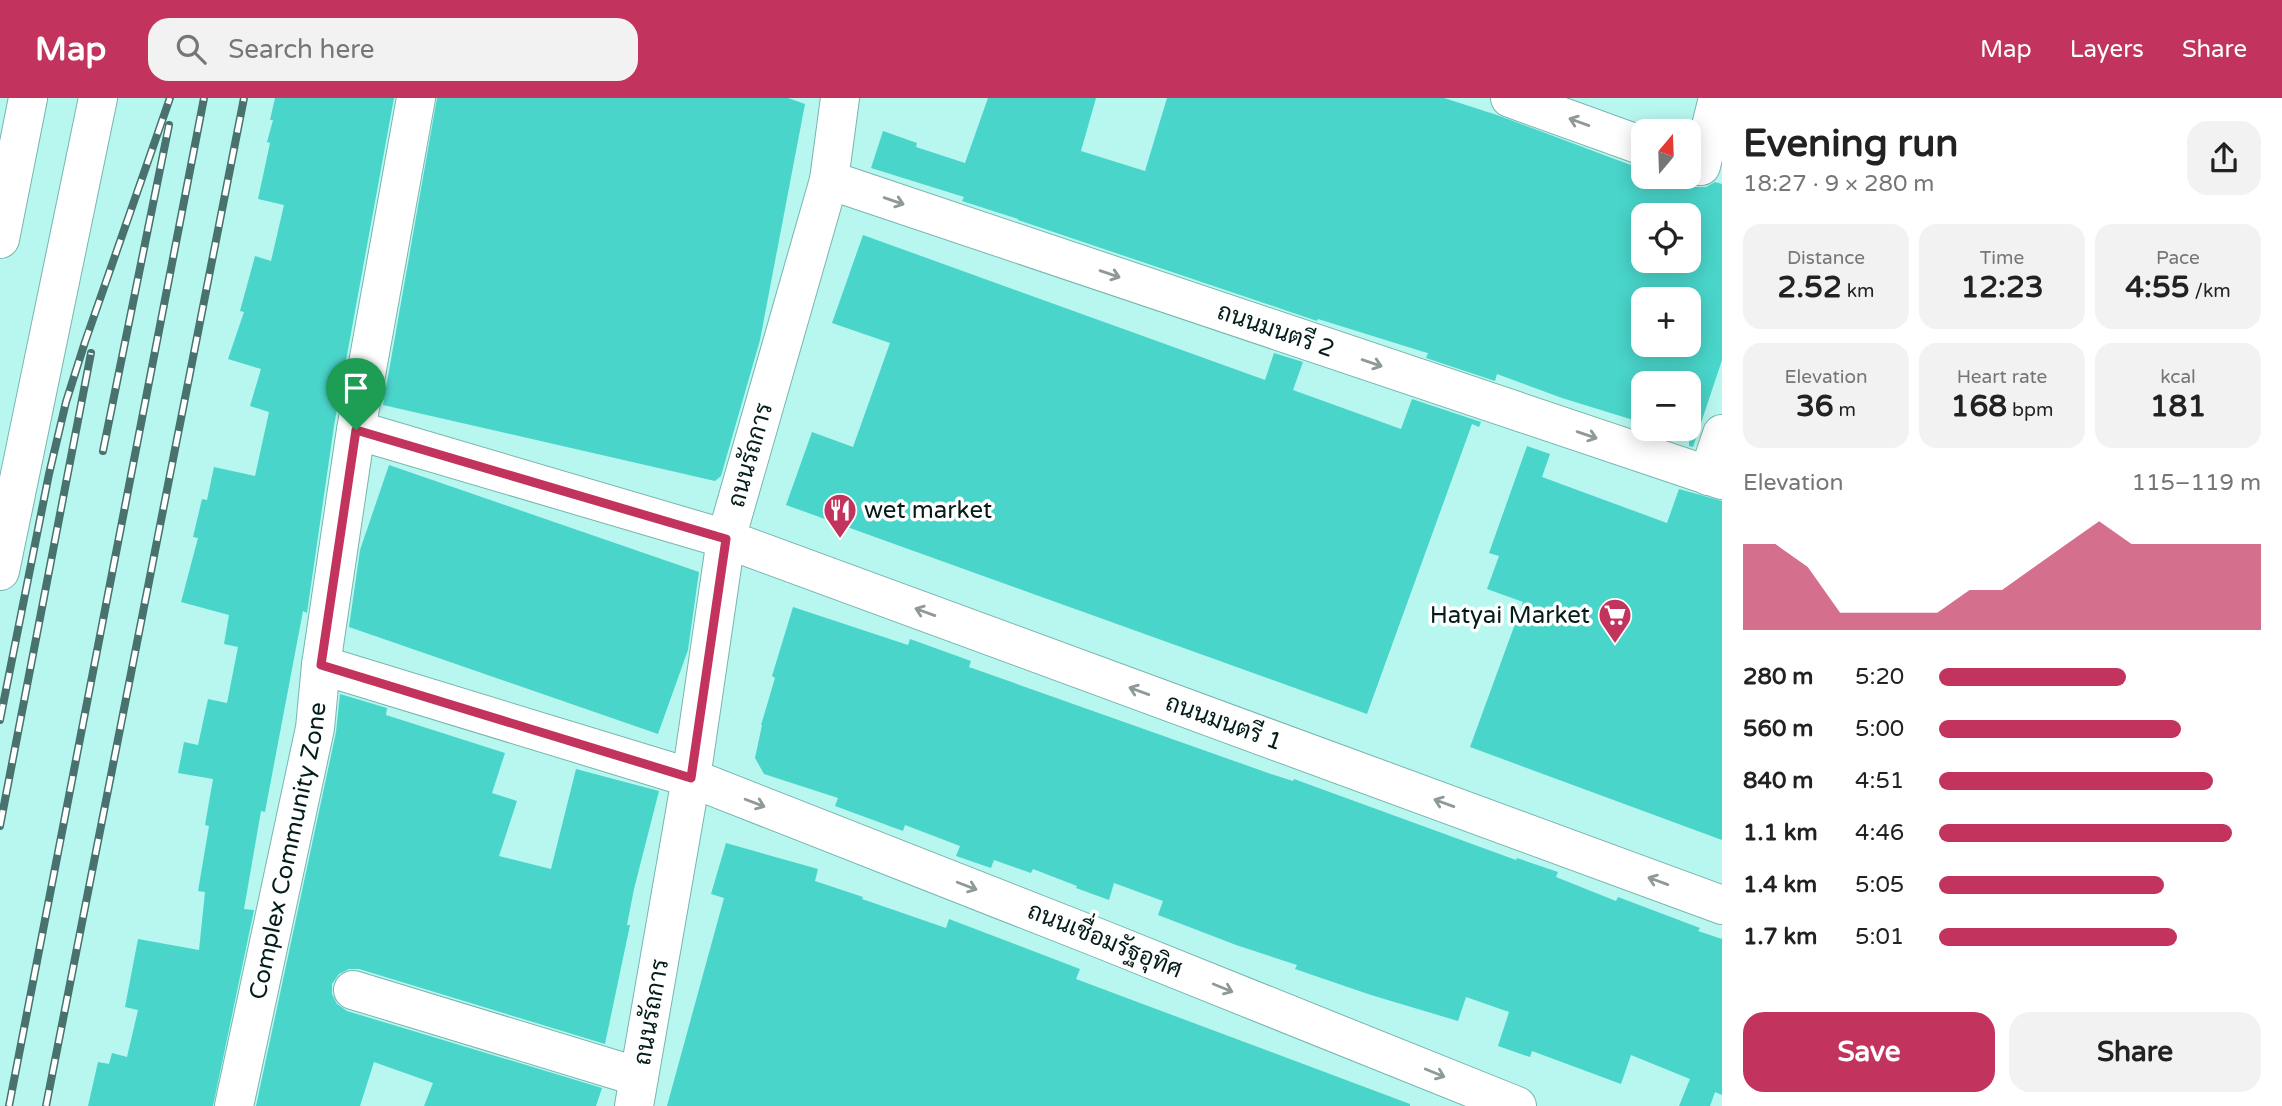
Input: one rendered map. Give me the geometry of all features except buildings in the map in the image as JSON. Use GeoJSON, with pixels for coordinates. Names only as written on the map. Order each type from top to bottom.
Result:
{"type":"FeatureCollection","features":[{"type":"Feature","properties":{"kind":"street"},"geometry":{"type":"LineString","coordinates":[[0,239],[28,98]]}},
{"type":"Feature","properties":{"kind":"street"},"geometry":{"type":"LineString","coordinates":[[0,571],[98,98]]}},
{"type":"Feature","properties":{"kind":"street","name":"Complex Community Zone"},"geometry":{"type":"LineString","coordinates":[[234,1106],[315,728],[321,665],[356,430],[416,98]]}},
{"type":"Feature","properties":{"kind":"street","name":"ถนนรัถการ"},"geometry":{"type":"LineString","coordinates":[[637,1091],[691,778],[726,539],[829,180],[840,98]]}},
{"type":"Feature","properties":{"kind":"street"},"geometry":{"type":"LineString","coordinates":[[1704,167],[1718,98]]}},
{"type":"Feature","properties":{"kind":"street"},"geometry":{"type":"LineString","coordinates":[[1521,100],[1631,141]]}},
{"type":"Feature","properties":{"kind":"street","name":"ถนนมนตรี 2"},"geometry":{"type":"LineString","coordinates":[[829,180],[1715,478]]}},
{"type":"Feature","properties":{"kind":"street","name":"ถนนมนตรี 1"},"geometry":{"type":"LineString","coordinates":[[356,430],[726,539],[1722,905]]}},
{"type":"Feature","properties":{"kind":"street"},"geometry":{"type":"LineString","coordinates":[[1715,478],[1722,434]]}},
{"type":"Feature","properties":{"kind":"street","name":"ถนนเชื่อมรัฐอุทิศ"},"geometry":{"type":"LineString","coordinates":[[321,665],[691,778],[1517,1106]]}},
{"type":"Feature","properties":{"kind":"street"},"geometry":{"type":"LineString","coordinates":[[354,990],[637,1091]]}},
{"type":"Feature","properties":{"kind":"railway"},"geometry":{"type":"LineString","coordinates":[[0,720],[66,402],[170,98]]}},
{"type":"Feature","properties":{"kind":"railway"},"geometry":{"type":"LineString","coordinates":[[9,1106],[204,98]]}},
{"type":"Feature","properties":{"kind":"railway"},"geometry":{"type":"LineString","coordinates":[[46,1106],[244,98]]}},
{"type":"Feature","properties":{"kind":"railway"},"geometry":{"type":"LineString","coordinates":[[103,451],[169,125]]}},
{"type":"Feature","properties":{"kind":"railway"},"geometry":{"type":"LineString","coordinates":[[0,826],[91,353]]}},
{"type":"Feature","properties":{"kind":"place","name":"wet market"},"geometry":{"type":"Point","coordinates":[840,540]}},
{"type":"Feature","properties":{"kind":"place","name":"Hatyai Market"},"geometry":{"type":"Point","coordinates":[1615,645]}},
{"type":"Feature","properties":{"kind":"route"},"geometry":{"type":"LineString","coordinates":[[356,430],[726,539],[691,778],[321,665],[356,430]]}}]}
